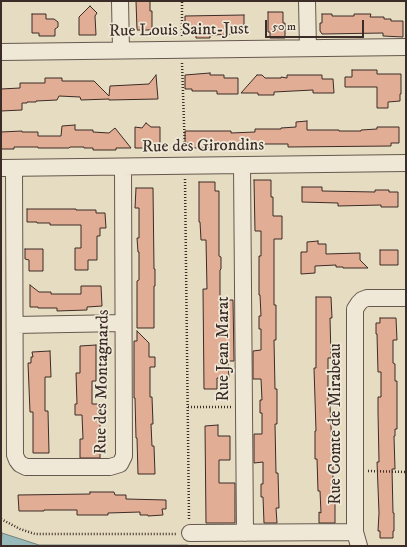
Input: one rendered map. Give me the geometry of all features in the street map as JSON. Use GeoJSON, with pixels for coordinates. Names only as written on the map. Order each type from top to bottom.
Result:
{"type":"FeatureCollection","features":[{"type":"Feature","properties":{"kind":"street"},"geometry":{"type":"LineString","coordinates":[[120,1],[121,50]]}},
{"type":"Feature","properties":{"kind":"street"},"geometry":{"type":"LineString","coordinates":[[307,1],[308,48]]}},
{"type":"Feature","properties":{"kind":"street","name":"Rue Louis Saint-Just"},"geometry":{"type":"LineString","coordinates":[[1,52],[406,47]]}},
{"type":"Feature","properties":{"kind":"street","name":"Rue des Girondins"},"geometry":{"type":"LineString","coordinates":[[7,168],[406,163]]}},
{"type":"Feature","properties":{"kind":"street","name":"Rue Jean Marat"},"geometry":{"type":"LineString","coordinates":[[242,165],[245,533]]}},
{"type":"Feature","properties":{"kind":"street","name":"Rue des Montagnards"},"geometry":{"type":"LineString","coordinates":[[7,168],[15,325],[15,455],[20,464],[26,467],[110,467],[120,464],[124,456],[123,167]]}},
{"type":"Feature","properties":{"kind":"street","name":"Rue Comte de Mirabeau"},"geometry":{"type":"LineString","coordinates":[[357,539],[355,471],[355,309],[359,302],[367,298],[406,298]]}},
{"type":"Feature","properties":{"kind":"street"},"geometry":{"type":"LineString","coordinates":[[15,325],[123,323]]}},
{"type":"Feature","properties":{"kind":"street"},"geometry":{"type":"LineString","coordinates":[[190,534],[245,533],[357,539]]}},
{"type":"Feature","properties":{"kind":"path"},"geometry":{"type":"LineString","coordinates":[[1,519],[20,530],[35,534],[190,534],[182,1]]}},
{"type":"Feature","properties":{"kind":"path"},"geometry":{"type":"LineString","coordinates":[[188,407],[244,406]]}},
{"type":"Feature","properties":{"kind":"path"},"geometry":{"type":"LineString","coordinates":[[355,471],[406,472]]}},
{"type":"Feature","properties":{"kind":"water"},"geometry":{"type":"Polygon","coordinates":[[[2,533],[39,545],[188,546],[1,546],[2,533]]]}},
{"type":"Feature","properties":{"kind":"building"},"geometry":{"type":"Polygon","coordinates":[[[136,1],[150,1],[150,11],[152,11],[152,30],[137,30],[136,1]]]}},
{"type":"Feature","properties":{"kind":"building"},"geometry":{"type":"Polygon","coordinates":[[[90,6],[97,13],[95,16],[96,35],[79,35],[79,17],[90,6]]]}},
{"type":"Feature","properties":{"kind":"building"},"geometry":{"type":"Polygon","coordinates":[[[268,12],[283,12],[285,38],[270,38],[270,32],[268,32],[268,12]]]}},
{"type":"Feature","properties":{"kind":"building"},"geometry":{"type":"Polygon","coordinates":[[[32,14],[46,14],[46,19],[54,19],[58,22],[58,27],[55,29],[55,36],[39,36],[39,33],[32,33],[32,14]]]}},
{"type":"Feature","properties":{"kind":"building"},"geometry":{"type":"Polygon","coordinates":[[[322,14],[332,14],[332,16],[354,16],[354,14],[371,14],[370,17],[384,17],[384,19],[391,19],[391,21],[403,21],[403,37],[383,36],[383,33],[322,34],[320,31],[320,23],[322,23],[322,14]]]}},
{"type":"Feature","properties":{"kind":"building"},"geometry":{"type":"Polygon","coordinates":[[[244,15],[244,32],[236,32],[236,34],[210,35],[210,38],[196,38],[196,31],[185,31],[185,16],[244,15]]]}},
{"type":"Feature","properties":{"kind":"building"},"geometry":{"type":"Polygon","coordinates":[[[352,70],[377,70],[377,74],[401,74],[400,101],[388,102],[388,108],[377,108],[377,87],[345,87],[345,77],[352,77],[352,70]]]}},
{"type":"Feature","properties":{"kind":"building"},"geometry":{"type":"Polygon","coordinates":[[[210,73],[210,75],[224,75],[224,78],[238,78],[238,94],[217,94],[217,91],[192,91],[192,89],[185,89],[185,75],[210,73]]]}},
{"type":"Feature","properties":{"kind":"building"},"geometry":{"type":"Polygon","coordinates":[[[156,75],[158,99],[81,100],[80,97],[59,96],[57,100],[22,103],[22,110],[1,111],[1,89],[20,88],[20,83],[45,83],[45,78],[62,78],[62,81],[94,81],[109,96],[110,86],[149,84],[156,75]]]}},
{"type":"Feature","properties":{"kind":"building"},"geometry":{"type":"Polygon","coordinates":[[[257,75],[262,75],[265,78],[287,78],[287,75],[322,75],[322,79],[333,79],[334,93],[313,93],[313,90],[274,92],[274,95],[241,93],[257,75]]]}},
{"type":"Feature","properties":{"kind":"building"},"geometry":{"type":"Polygon","coordinates":[[[307,121],[307,130],[361,131],[377,129],[377,127],[399,127],[399,143],[391,143],[391,146],[288,147],[288,144],[262,144],[262,146],[192,148],[192,143],[185,143],[185,131],[231,131],[231,133],[255,132],[255,129],[281,129],[296,127],[296,122],[307,121]]]}},
{"type":"Feature","properties":{"kind":"building"},"geometry":{"type":"Polygon","coordinates":[[[146,123],[151,127],[160,127],[160,144],[146,144],[146,148],[135,148],[135,127],[142,128],[146,123]]]}},
{"type":"Feature","properties":{"kind":"building"},"geometry":{"type":"Polygon","coordinates":[[[75,125],[75,130],[93,130],[93,132],[109,133],[115,128],[131,148],[116,148],[116,150],[93,150],[93,148],[84,147],[14,147],[14,149],[1,149],[1,132],[38,132],[38,136],[61,136],[62,126],[75,125]]]}},
{"type":"Feature","properties":{"kind":"building"},"geometry":{"type":"Polygon","coordinates":[[[254,180],[271,180],[273,216],[282,216],[282,239],[274,239],[274,305],[276,305],[276,340],[274,340],[275,389],[277,389],[277,424],[275,424],[276,473],[278,473],[279,508],[276,508],[277,523],[264,523],[263,497],[261,497],[261,484],[263,484],[263,462],[254,463],[254,434],[262,434],[262,413],[260,413],[260,400],[262,400],[261,379],[253,379],[253,351],[261,350],[261,329],[259,329],[259,316],[261,316],[259,295],[259,256],[261,256],[261,231],[255,231],[254,180]]]}},
{"type":"Feature","properties":{"kind":"building"},"geometry":{"type":"Polygon","coordinates":[[[199,182],[215,182],[215,191],[219,191],[219,256],[221,257],[220,300],[233,300],[234,361],[228,361],[229,378],[217,378],[217,389],[204,389],[203,289],[207,289],[206,240],[201,240],[199,222],[199,182]]]}},
{"type":"Feature","properties":{"kind":"building"},"geometry":{"type":"Polygon","coordinates":[[[302,187],[322,187],[322,191],[375,192],[375,190],[389,190],[389,192],[398,192],[398,207],[381,207],[381,205],[338,206],[338,203],[302,202],[302,187]]]}},
{"type":"Feature","properties":{"kind":"building"},"geometry":{"type":"Polygon","coordinates":[[[136,188],[153,188],[155,269],[154,328],[137,328],[137,281],[139,280],[139,252],[137,238],[139,238],[139,208],[135,208],[136,188]]]}},
{"type":"Feature","properties":{"kind":"building"},"geometry":{"type":"Polygon","coordinates":[[[27,209],[96,210],[96,213],[105,213],[106,228],[100,228],[100,236],[97,236],[97,260],[88,260],[88,270],[75,270],[75,248],[81,248],[81,225],[50,225],[50,223],[27,222],[27,209]]]}},
{"type":"Feature","properties":{"kind":"building"},"geometry":{"type":"Polygon","coordinates":[[[318,241],[318,244],[326,244],[326,254],[360,253],[360,260],[368,268],[343,268],[336,267],[336,265],[315,266],[315,273],[301,274],[301,252],[307,252],[307,242],[318,241]]]}},
{"type":"Feature","properties":{"kind":"building"},"geometry":{"type":"Polygon","coordinates":[[[25,249],[43,249],[43,271],[29,271],[29,260],[25,259],[25,249]]]}},
{"type":"Feature","properties":{"kind":"building"},"geometry":{"type":"Polygon","coordinates":[[[380,250],[398,250],[398,265],[380,265],[380,250]]]}},
{"type":"Feature","properties":{"kind":"building"},"geometry":{"type":"Polygon","coordinates":[[[30,285],[39,292],[51,292],[51,294],[81,294],[81,286],[101,286],[102,306],[87,307],[87,310],[57,311],[57,308],[30,307],[30,285]]]}},
{"type":"Feature","properties":{"kind":"building"},"geometry":{"type":"Polygon","coordinates":[[[316,297],[331,297],[331,358],[328,358],[328,406],[330,406],[332,447],[334,447],[333,484],[335,523],[319,523],[319,512],[321,513],[320,491],[318,491],[317,459],[315,459],[316,431],[314,368],[316,368],[316,297]]]}},
{"type":"Feature","properties":{"kind":"building"},"geometry":{"type":"Polygon","coordinates":[[[380,318],[396,318],[397,340],[393,340],[393,363],[395,364],[395,381],[397,381],[397,429],[395,429],[394,436],[395,469],[392,469],[394,513],[393,538],[380,538],[380,531],[378,531],[378,397],[381,397],[381,372],[378,372],[376,323],[380,323],[380,318]]]}},
{"type":"Feature","properties":{"kind":"building"},"geometry":{"type":"Polygon","coordinates":[[[137,331],[149,343],[149,357],[155,357],[155,367],[150,367],[150,397],[152,397],[153,424],[151,424],[152,446],[154,446],[155,474],[138,474],[134,398],[134,341],[137,341],[137,331]]]}},
{"type":"Feature","properties":{"kind":"building"},"geometry":{"type":"Polygon","coordinates":[[[96,345],[96,381],[92,381],[92,404],[98,404],[100,435],[102,435],[102,449],[100,449],[100,458],[80,458],[80,439],[83,439],[82,415],[75,415],[75,404],[77,404],[76,373],[80,373],[80,346],[96,345]]]}},
{"type":"Feature","properties":{"kind":"building"},"geometry":{"type":"Polygon","coordinates":[[[50,351],[51,377],[45,377],[45,411],[48,411],[49,453],[33,453],[33,412],[30,412],[28,363],[31,363],[31,357],[33,357],[32,352],[50,351]]]}},
{"type":"Feature","properties":{"kind":"building"},"geometry":{"type":"Polygon","coordinates":[[[218,425],[218,436],[230,436],[230,460],[219,460],[219,483],[235,483],[235,523],[206,523],[205,426],[218,425]]]}},
{"type":"Feature","properties":{"kind":"building"},"geometry":{"type":"Polygon","coordinates":[[[90,492],[114,492],[115,495],[126,495],[126,499],[166,500],[166,509],[162,509],[163,515],[148,516],[140,515],[140,512],[108,513],[108,515],[77,515],[77,510],[19,511],[18,495],[90,494],[90,492]]]}}]}
